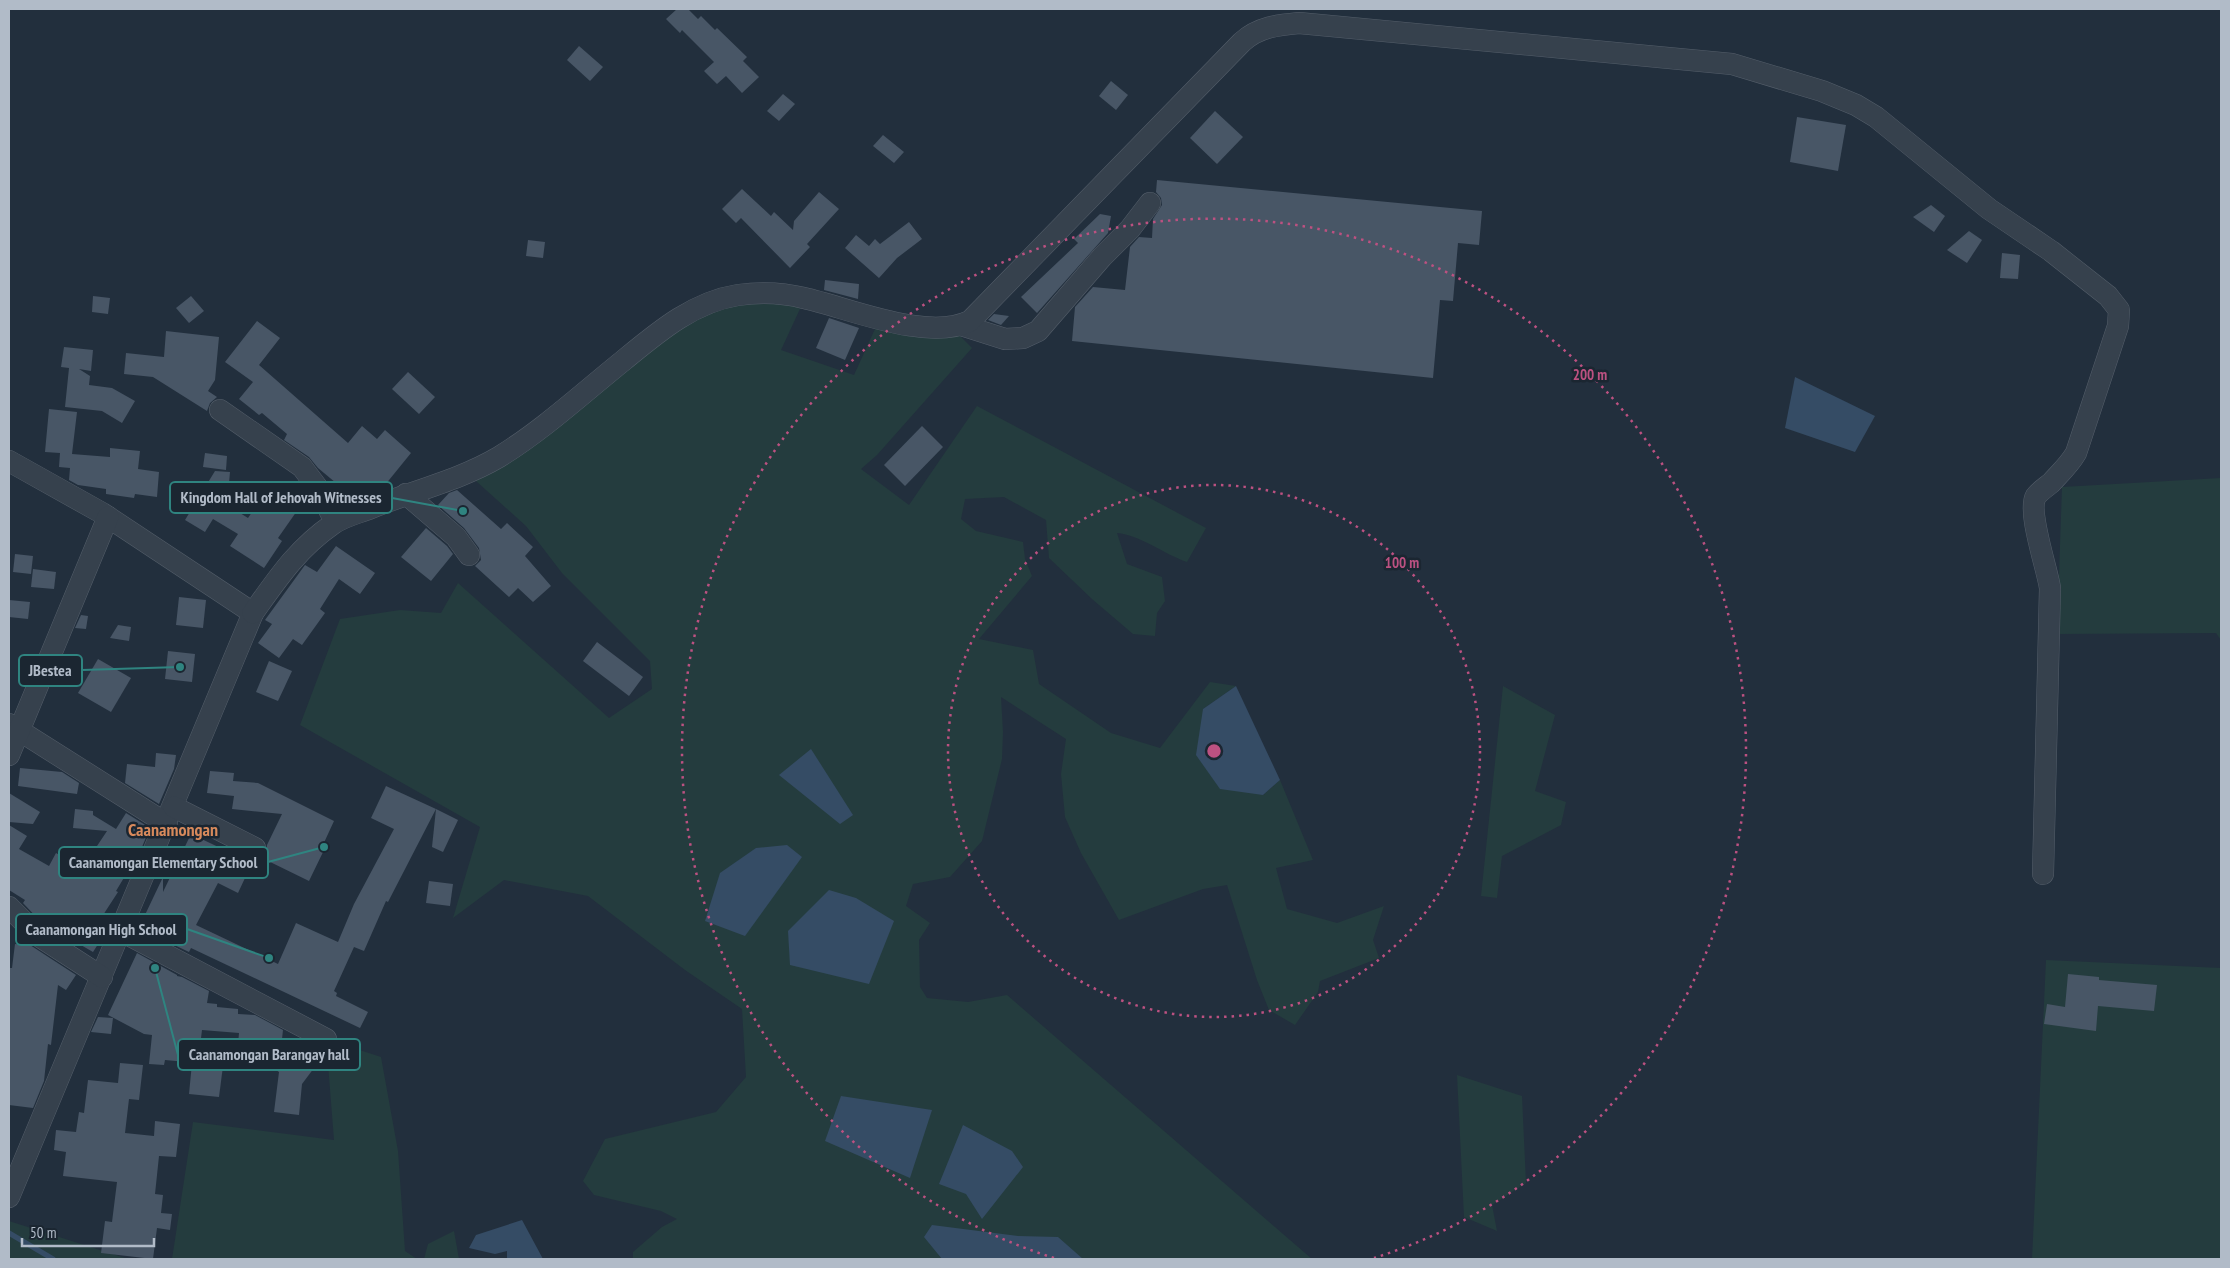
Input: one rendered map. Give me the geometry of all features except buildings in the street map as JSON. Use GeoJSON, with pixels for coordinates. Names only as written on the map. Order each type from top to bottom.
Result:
{"type":"FeatureCollection","features":[{"type":"Feature","properties":{"kind":"street"},"geometry":{"type":"LineString","coordinates":[[9,1197],[254,613],[287,565],[313,539],[335,522],[466,472],[500,456],[544,424],[672,322],[715,301],[739,295],[786,295],[856,313],[925,327],[938,328],[961,325],[970,321],[1242,42],[1260,30],[1277,25],[1299,23],[1732,64],[1822,90],[1856,105],[1886,124],[1989,209],[2051,251],[2108,296],[2119,310],[2118,326],[2076,453],[2067,467],[2036,497],[2033,508],[2035,526],[2047,569],[2050,588],[2043,874]]}},
{"type":"Feature","properties":{"kind":"street"},"geometry":{"type":"LineString","coordinates":[[961,325],[1005,339],[1023,338],[1038,331],[1089,272],[1130,229],[1150,202]]}},
{"type":"Feature","properties":{"kind":"street"},"geometry":{"type":"LineString","coordinates":[[220,410],[302,467],[320,491],[335,522]]}},
{"type":"Feature","properties":{"kind":"street"},"geometry":{"type":"LineString","coordinates":[[9,460],[108,517],[254,613]]}},
{"type":"Feature","properties":{"kind":"street"},"geometry":{"type":"LineString","coordinates":[[406,494],[456,537],[469,555]]}},
{"type":"Feature","properties":{"kind":"street"},"geometry":{"type":"LineString","coordinates":[[9,755],[14,727],[108,517]]}},
{"type":"Feature","properties":{"kind":"street"},"geometry":{"type":"LineString","coordinates":[[14,727],[170,815],[255,848]]}},
{"type":"Feature","properties":{"kind":"street"},"geometry":{"type":"LineString","coordinates":[[9,907],[37,935],[102,977]]}},
{"type":"Feature","properties":{"kind":"street"},"geometry":{"type":"LineString","coordinates":[[121,931],[326,1039]]}},
{"type":"Feature","properties":{"kind":"green space"},"geometry":{"type":"Polygon","coordinates":[[[725,298],[805,298],[781,350],[854,375],[880,318],[951,327],[972,348],[877,455],[861,469],[909,505],[977,406],[1206,528],[1187,562],[1134,537],[1117,533],[1127,564],[1162,577],[1165,601],[1157,613],[1155,636],[1133,634],[1092,599],[1049,558],[1046,520],[1004,497],[965,499],[961,519],[976,531],[1023,542],[1025,559],[1032,576],[979,639],[1033,650],[1039,684],[1111,733],[1160,748],[1210,682],[1236,686],[1203,709],[1263,795],[1280,780],[1313,860],[1276,868],[1287,909],[1337,923],[1384,906],[1373,940],[1379,958],[1320,981],[1318,992],[1295,1025],[1269,1010],[1257,980],[1227,885],[1203,889],[1119,920],[1081,853],[1065,817],[1061,774],[1066,739],[1001,697],[1002,759],[982,841],[950,877],[913,884],[906,906],[930,923],[919,940],[920,987],[927,998],[968,1002],[1007,995],[1312,1259],[633,1259],[633,1252],[662,1227],[677,1219],[661,1211],[594,1195],[583,1181],[605,1139],[716,1112],[746,1077],[742,1009],[685,970],[588,896],[504,880],[453,918],[480,827],[300,725],[340,619],[400,610],[441,613],[458,583],[609,718],[652,689],[650,661],[562,573],[526,526],[466,472],[725,298]]]}},
{"type":"Feature","properties":{"kind":"green space"},"geometry":{"type":"Polygon","coordinates":[[[2221,478],[2221,640],[2216,633],[2057,634],[2062,487],[2221,478]]]}},
{"type":"Feature","properties":{"kind":"green space"},"geometry":{"type":"Polygon","coordinates":[[[1503,686],[1555,715],[1535,791],[1566,802],[1561,825],[1502,856],[1497,898],[1481,896],[1503,686]]]}},
{"type":"Feature","properties":{"kind":"green space"},"geometry":{"type":"Polygon","coordinates":[[[2046,960],[2221,968],[2221,1259],[2032,1259],[2046,960]]]}},
{"type":"Feature","properties":{"kind":"green space"},"geometry":{"type":"Polygon","coordinates":[[[326,1039],[381,1057],[398,1151],[405,1251],[417,1259],[172,1259],[193,1122],[334,1140],[326,1039]]]}},
{"type":"Feature","properties":{"kind":"green space"},"geometry":{"type":"Polygon","coordinates":[[[1457,1075],[1522,1096],[1526,1183],[1492,1205],[1497,1231],[1464,1217],[1457,1075]]]}},
{"type":"Feature","properties":{"kind":"green space"},"geometry":{"type":"Polygon","coordinates":[[[9,1221],[128,1259],[9,1259],[9,1221]]]}},
{"type":"Feature","properties":{"kind":"green space"},"geometry":{"type":"Polygon","coordinates":[[[454,1231],[459,1259],[424,1259],[428,1244],[454,1231]]]}},
{"type":"Feature","properties":{"kind":"water"},"geometry":{"type":"Polygon","coordinates":[[[1795,377],[1875,416],[1855,452],[1785,428],[1795,377]]]}},
{"type":"Feature","properties":{"kind":"water"},"geometry":{"type":"Polygon","coordinates":[[[1236,686],[1280,780],[1263,795],[1220,789],[1196,755],[1203,709],[1236,686]]]}},
{"type":"Feature","properties":{"kind":"water"},"geometry":{"type":"Polygon","coordinates":[[[811,749],[853,815],[840,824],[779,775],[811,749]]]}},
{"type":"Feature","properties":{"kind":"water"},"geometry":{"type":"Polygon","coordinates":[[[787,845],[802,857],[745,936],[705,921],[720,873],[756,848],[787,845]]]}},
{"type":"Feature","properties":{"kind":"water"},"geometry":{"type":"Polygon","coordinates":[[[829,890],[856,898],[894,921],[869,984],[790,965],[788,931],[829,890]]]}},
{"type":"Feature","properties":{"kind":"water"},"geometry":{"type":"Polygon","coordinates":[[[841,1096],[932,1110],[910,1178],[825,1141],[841,1096]]]}},
{"type":"Feature","properties":{"kind":"water"},"geometry":{"type":"Polygon","coordinates":[[[963,1125],[1012,1151],[1023,1167],[982,1219],[966,1194],[939,1184],[963,1125]]]}},
{"type":"Feature","properties":{"kind":"water"},"geometry":{"type":"Polygon","coordinates":[[[522,1220],[543,1259],[507,1259],[507,1251],[495,1254],[469,1248],[476,1235],[522,1220]]]}},
{"type":"Feature","properties":{"kind":"water"},"geometry":{"type":"Polygon","coordinates":[[[932,1225],[1018,1236],[1058,1237],[1083,1259],[942,1259],[924,1237],[932,1225]]]}},
{"type":"Feature","properties":{"kind":"waterway"},"geometry":{"type":"LineString","coordinates":[[9,1233],[53,1259]]}},
{"type":"Feature","properties":{"kind":"place","name":"Kingdom Hall of Jehovah Witnesses"},"geometry":{"type":"Point","coordinates":[463,511]}},
{"type":"Feature","properties":{"kind":"place","name":"JBestea"},"geometry":{"type":"Point","coordinates":[180,667]}},
{"type":"Feature","properties":{"kind":"place","name":"Caanamongan Elementary School"},"geometry":{"type":"Point","coordinates":[324,847]}},
{"type":"Feature","properties":{"kind":"place","name":"Caanamongan High School"},"geometry":{"type":"Point","coordinates":[269,958]}},
{"type":"Feature","properties":{"kind":"place","name":"Caanamongan Barangay hall"},"geometry":{"type":"Point","coordinates":[155,968]}},
{"type":"Feature","properties":{"kind":"district","name":"Caanamongan"},"geometry":{"type":"Point","coordinates":[173,830]}}]}
